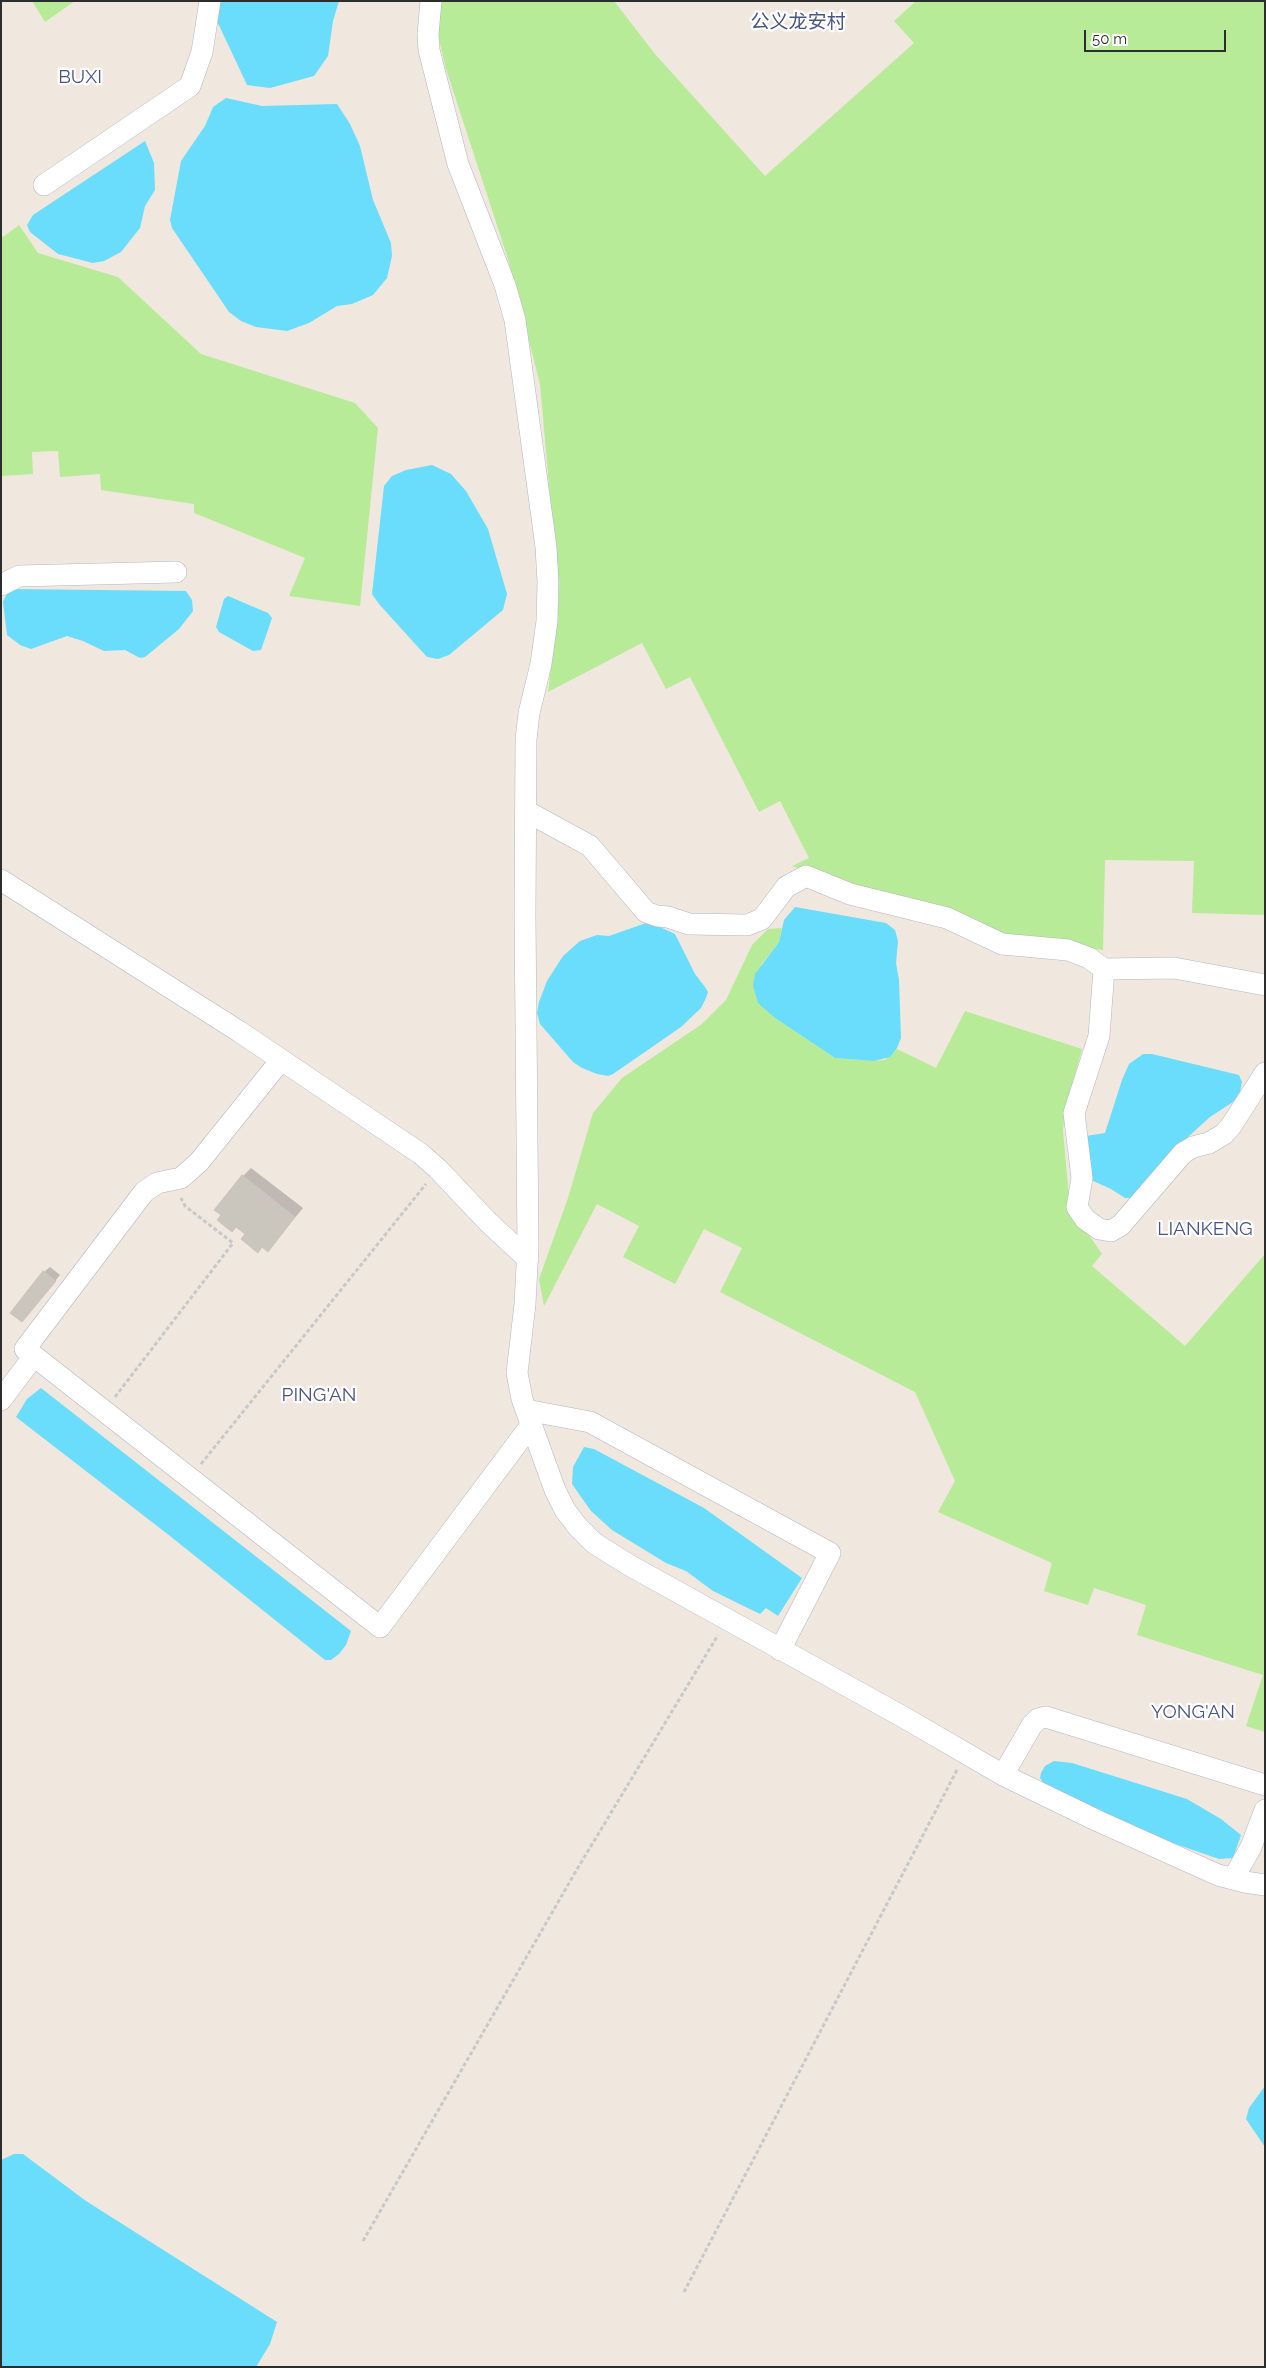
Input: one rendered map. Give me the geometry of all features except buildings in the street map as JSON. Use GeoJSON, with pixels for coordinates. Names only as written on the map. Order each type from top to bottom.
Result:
{"type":"FeatureCollection","features":[{"type":"Feature","properties":{"kind":"street"},"geometry":{"type":"LineString","coordinates":[[44,185],[190,86],[202,52],[210,1]]}},
{"type":"Feature","properties":{"kind":"street"},"geometry":{"type":"LineString","coordinates":[[431,1],[428,34],[430,50],[458,164],[505,285],[516,320],[546,547],[548,582],[546,621],[541,664],[529,713],[526,811],[528,1259],[517,1373],[529,1417],[555,1490],[565,1510],[577,1526],[594,1543],[622,1561],[1003,1775],[1098,1821],[1218,1875],[1265,1885]]}},
{"type":"Feature","properties":{"kind":"street"},"geometry":{"type":"LineString","coordinates":[[1,585],[19,576],[176,572]]}},
{"type":"Feature","properties":{"kind":"street"},"geometry":{"type":"LineString","coordinates":[[526,811],[590,846],[646,912],[651,915],[668,917],[689,924],[747,926],[762,919],[786,887],[806,876],[850,894],[947,918],[1002,944],[1068,950],[1089,958],[1104,969],[1174,968],[1265,985]]}},
{"type":"Feature","properties":{"kind":"street"},"geometry":{"type":"LineString","coordinates":[[1,880],[281,1060],[414,1149],[438,1169],[488,1222],[528,1259]]}},
{"type":"Feature","properties":{"kind":"street"},"geometry":{"type":"LineString","coordinates":[[1104,969],[1099,1036],[1074,1113],[1082,1178],[1077,1207],[1085,1219],[1099,1229],[1110,1231],[1121,1225],[1183,1153],[1224,1134],[1265,1073]]}},
{"type":"Feature","properties":{"kind":"street"},"geometry":{"type":"LineString","coordinates":[[281,1060],[199,1162],[181,1178],[157,1183],[144,1192],[25,1349],[380,1627],[529,1417]]}},
{"type":"Feature","properties":{"kind":"street"},"geometry":{"type":"LineString","coordinates":[[1,1400],[34,1356]]}},
{"type":"Feature","properties":{"kind":"street"},"geometry":{"type":"LineString","coordinates":[[529,1417],[590,1422],[830,1553],[780,1650]]}},
{"type":"Feature","properties":{"kind":"street"},"geometry":{"type":"LineString","coordinates":[[1003,1775],[1032,1725],[1038,1719],[1046,1717],[1265,1784]]}},
{"type":"Feature","properties":{"kind":"street"},"geometry":{"type":"LineString","coordinates":[[1233,1879],[1251,1847],[1265,1810]]}},
{"type":"Feature","properties":{"kind":"path"},"geometry":{"type":"LineString","coordinates":[[190,1478],[438,1169]]}},
{"type":"Feature","properties":{"kind":"path"},"geometry":{"type":"LineString","coordinates":[[104,1411],[233,1243],[185,1206],[170,1180]]}},
{"type":"Feature","properties":{"kind":"path"},"geometry":{"type":"LineString","coordinates":[[363,2241],[576,1871],[726,1620]]}},
{"type":"Feature","properties":{"kind":"path"},"geometry":{"type":"LineString","coordinates":[[684,2292],[966,1753]]}},
{"type":"Feature","properties":{"kind":"green space"},"geometry":{"type":"Polygon","coordinates":[[[32,1],[75,1],[45,22],[32,1]]]}},
{"type":"Feature","properties":{"kind":"green space"},"geometry":{"type":"Polygon","coordinates":[[[439,1],[614,1],[655,54],[765,176],[914,43],[894,21],[916,1],[1265,1],[1265,915],[1192,913],[1194,861],[1105,860],[1103,950],[1014,940],[792,866],[809,858],[780,801],[759,812],[690,677],[666,689],[642,643],[548,692],[559,598],[540,384],[508,259],[446,69],[438,35],[439,1]]]}},
{"type":"Feature","properties":{"kind":"green space"},"geometry":{"type":"Polygon","coordinates":[[[19,225],[38,253],[118,277],[201,354],[355,403],[378,428],[360,606],[289,596],[305,558],[194,513],[194,504],[101,490],[100,474],[60,477],[58,451],[32,452],[33,474],[2,476],[1,235],[3,237],[19,225]]]}},
{"type":"Feature","properties":{"kind":"green space"},"geometry":{"type":"Polygon","coordinates":[[[782,928],[779,942],[761,965],[756,997],[775,1018],[835,1058],[885,1060],[897,1049],[936,1068],[965,1011],[1082,1049],[1065,1109],[1063,1131],[1070,1208],[1102,1254],[1092,1266],[1185,1346],[1265,1254],[1265,1732],[1246,1726],[1263,1675],[1137,1635],[1146,1605],[1094,1588],[1088,1605],[1044,1591],[1052,1563],[938,1512],[955,1481],[915,1392],[720,1292],[742,1248],[704,1229],[675,1284],[623,1257],[639,1226],[597,1204],[544,1306],[539,1279],[568,1198],[593,1113],[622,1078],[702,1024],[726,1000],[752,945],[768,929],[782,928]]]}},
{"type":"Feature","properties":{"kind":"water"},"geometry":{"type":"Polygon","coordinates":[[[219,1],[339,1],[333,21],[328,56],[314,76],[270,88],[247,85],[217,21],[219,1]]]}},
{"type":"Feature","properties":{"kind":"water"},"geometry":{"type":"Polygon","coordinates":[[[226,98],[262,106],[337,104],[350,124],[360,146],[373,200],[391,243],[392,256],[387,278],[373,295],[352,304],[337,306],[309,323],[287,331],[256,327],[241,321],[229,312],[172,228],[170,220],[181,161],[205,126],[213,107],[226,98]]]}},
{"type":"Feature","properties":{"kind":"water"},"geometry":{"type":"Polygon","coordinates":[[[145,141],[154,163],[155,190],[145,206],[140,228],[121,252],[104,261],[93,263],[58,254],[30,232],[27,225],[33,215],[145,141]]]}},
{"type":"Feature","properties":{"kind":"water"},"geometry":{"type":"Polygon","coordinates":[[[432,465],[451,474],[466,491],[488,529],[507,594],[503,610],[449,655],[438,659],[427,657],[372,594],[384,486],[392,476],[406,470],[432,465]]]}},
{"type":"Feature","properties":{"kind":"water"},"geometry":{"type":"Polygon","coordinates":[[[12,589],[186,591],[192,600],[193,611],[179,629],[145,657],[140,658],[125,650],[104,651],[67,636],[31,649],[20,645],[7,635],[3,602],[7,593],[12,589]]]}},
{"type":"Feature","properties":{"kind":"water"},"geometry":{"type":"Polygon","coordinates":[[[228,596],[268,613],[272,618],[261,650],[253,651],[219,632],[216,627],[224,599],[228,596]]]}},
{"type":"Feature","properties":{"kind":"water"},"geometry":{"type":"Polygon","coordinates":[[[795,907],[886,923],[895,930],[898,941],[896,963],[899,980],[901,1038],[897,1048],[890,1057],[874,1061],[835,1058],[775,1018],[758,1003],[753,986],[755,974],[779,942],[784,920],[795,907]]]}},
{"type":"Feature","properties":{"kind":"water"},"geometry":{"type":"Polygon","coordinates":[[[649,922],[675,934],[695,974],[708,992],[706,998],[701,1008],[681,1027],[613,1074],[608,1076],[597,1074],[573,1062],[540,1024],[537,1013],[539,1002],[547,981],[563,956],[580,941],[597,935],[609,936],[649,922]]]}},
{"type":"Feature","properties":{"kind":"water"},"geometry":{"type":"Polygon","coordinates":[[[1143,1054],[1152,1054],[1239,1075],[1242,1082],[1240,1092],[1233,1102],[1210,1117],[1189,1136],[1134,1198],[1125,1198],[1091,1180],[1086,1136],[1105,1133],[1129,1064],[1143,1054]]]}},
{"type":"Feature","properties":{"kind":"water"},"geometry":{"type":"Polygon","coordinates":[[[41,1388],[351,1631],[346,1645],[339,1654],[331,1660],[325,1660],[170,1536],[16,1417],[27,1399],[41,1388]]]}},
{"type":"Feature","properties":{"kind":"water"},"geometry":{"type":"Polygon","coordinates":[[[584,1447],[594,1449],[704,1508],[802,1578],[778,1616],[766,1608],[760,1614],[713,1591],[686,1571],[666,1563],[612,1530],[591,1511],[572,1484],[573,1467],[584,1447]]]}},
{"type":"Feature","properties":{"kind":"water"},"geometry":{"type":"Polygon","coordinates":[[[1054,1761],[1072,1763],[1187,1799],[1221,1819],[1241,1835],[1233,1858],[1219,1859],[1144,1833],[1044,1784],[1040,1778],[1041,1773],[1045,1766],[1054,1761]]]}},
{"type":"Feature","properties":{"kind":"water"},"geometry":{"type":"Polygon","coordinates":[[[1265,2086],[1265,2147],[1246,2119],[1249,2108],[1265,2086]]]}},
{"type":"Feature","properties":{"kind":"water"},"geometry":{"type":"Polygon","coordinates":[[[14,2154],[23,2154],[86,2201],[277,2322],[270,2344],[256,2367],[1,2367],[1,2160],[14,2154]]]}},
{"type":"Feature","properties":{"kind":"district","name":"公义龙安村"},"geometry":{"type":"Point","coordinates":[798,22]}},
{"type":"Feature","properties":{"kind":"district","name":"BUXI"},"geometry":{"type":"Point","coordinates":[80,77]}},
{"type":"Feature","properties":{"kind":"district","name":"LIANKENG"},"geometry":{"type":"Point","coordinates":[1205,1229]}},
{"type":"Feature","properties":{"kind":"district","name":"PING'AN"},"geometry":{"type":"Point","coordinates":[319,1395]}},
{"type":"Feature","properties":{"kind":"district","name":"YONG'AN"},"geometry":{"type":"Point","coordinates":[1193,1712]}}]}
